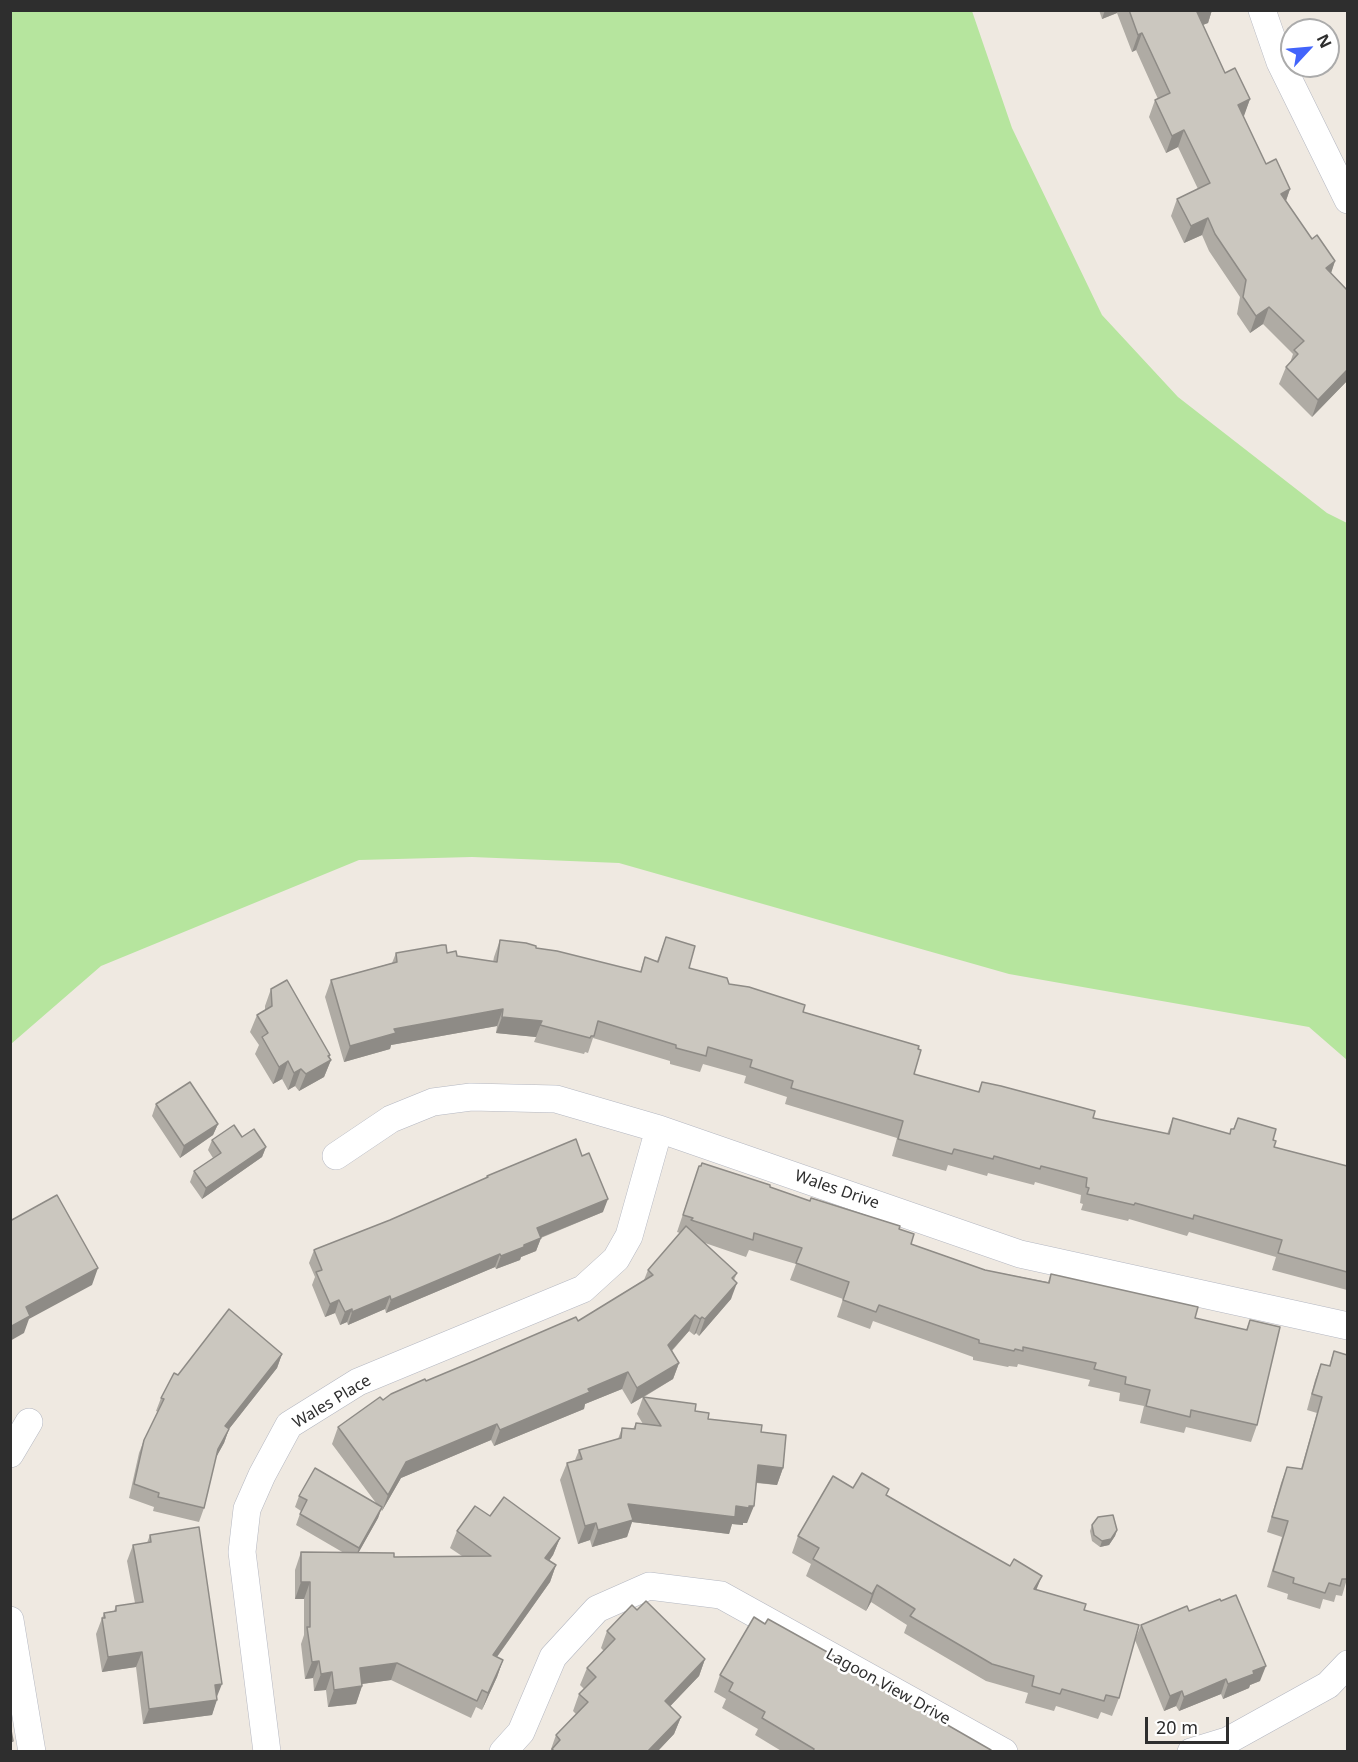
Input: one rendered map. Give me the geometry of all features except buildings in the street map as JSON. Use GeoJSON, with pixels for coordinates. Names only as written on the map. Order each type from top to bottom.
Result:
{"type":"FeatureCollection","features":[{"type":"Feature","properties":{"kind":"street"},"geometry":{"type":"LineString","coordinates":[[1262,10],[1280,62],[1347,200]]}},
{"type":"Feature","properties":{"kind":"street","name":"Wales Drive"},"geometry":{"type":"LineString","coordinates":[[336,1156],[392,1119],[433,1102],[471,1096],[555,1099],[659,1129],[1020,1254],[1347,1326]]}},
{"type":"Feature","properties":{"kind":"street","name":"Wales Place"},"geometry":{"type":"LineString","coordinates":[[267,1752],[242,1552],[248,1509],[262,1475],[290,1425],[358,1382],[583,1289],[616,1259],[629,1236],[659,1129]]}},
{"type":"Feature","properties":{"kind":"street"},"geometry":{"type":"LineString","coordinates":[[10,1454],[29,1422]]}},
{"type":"Feature","properties":{"kind":"street","name":"Lagoon View Drive"},"geometry":{"type":"LineString","coordinates":[[503,1752],[521,1732],[553,1657],[597,1609],[649,1586],[721,1595],[1004,1752]]}},
{"type":"Feature","properties":{"kind":"street"},"geometry":{"type":"LineString","coordinates":[[10,1620],[32,1752]]}},
{"type":"Feature","properties":{"kind":"street"},"geometry":{"type":"LineString","coordinates":[[1191,1752],[1227,1741],[1328,1685],[1347,1664]]}},
{"type":"Feature","properties":{"kind":"green space"},"geometry":{"type":"Polygon","coordinates":[[[11,10],[972,11],[1012,128],[1102,315],[1178,397],[1327,513],[1347,523],[1347,1060],[1309,1027],[1009,974],[619,863],[472,857],[359,860],[101,966],[11,1044],[11,10]]]}}]}
